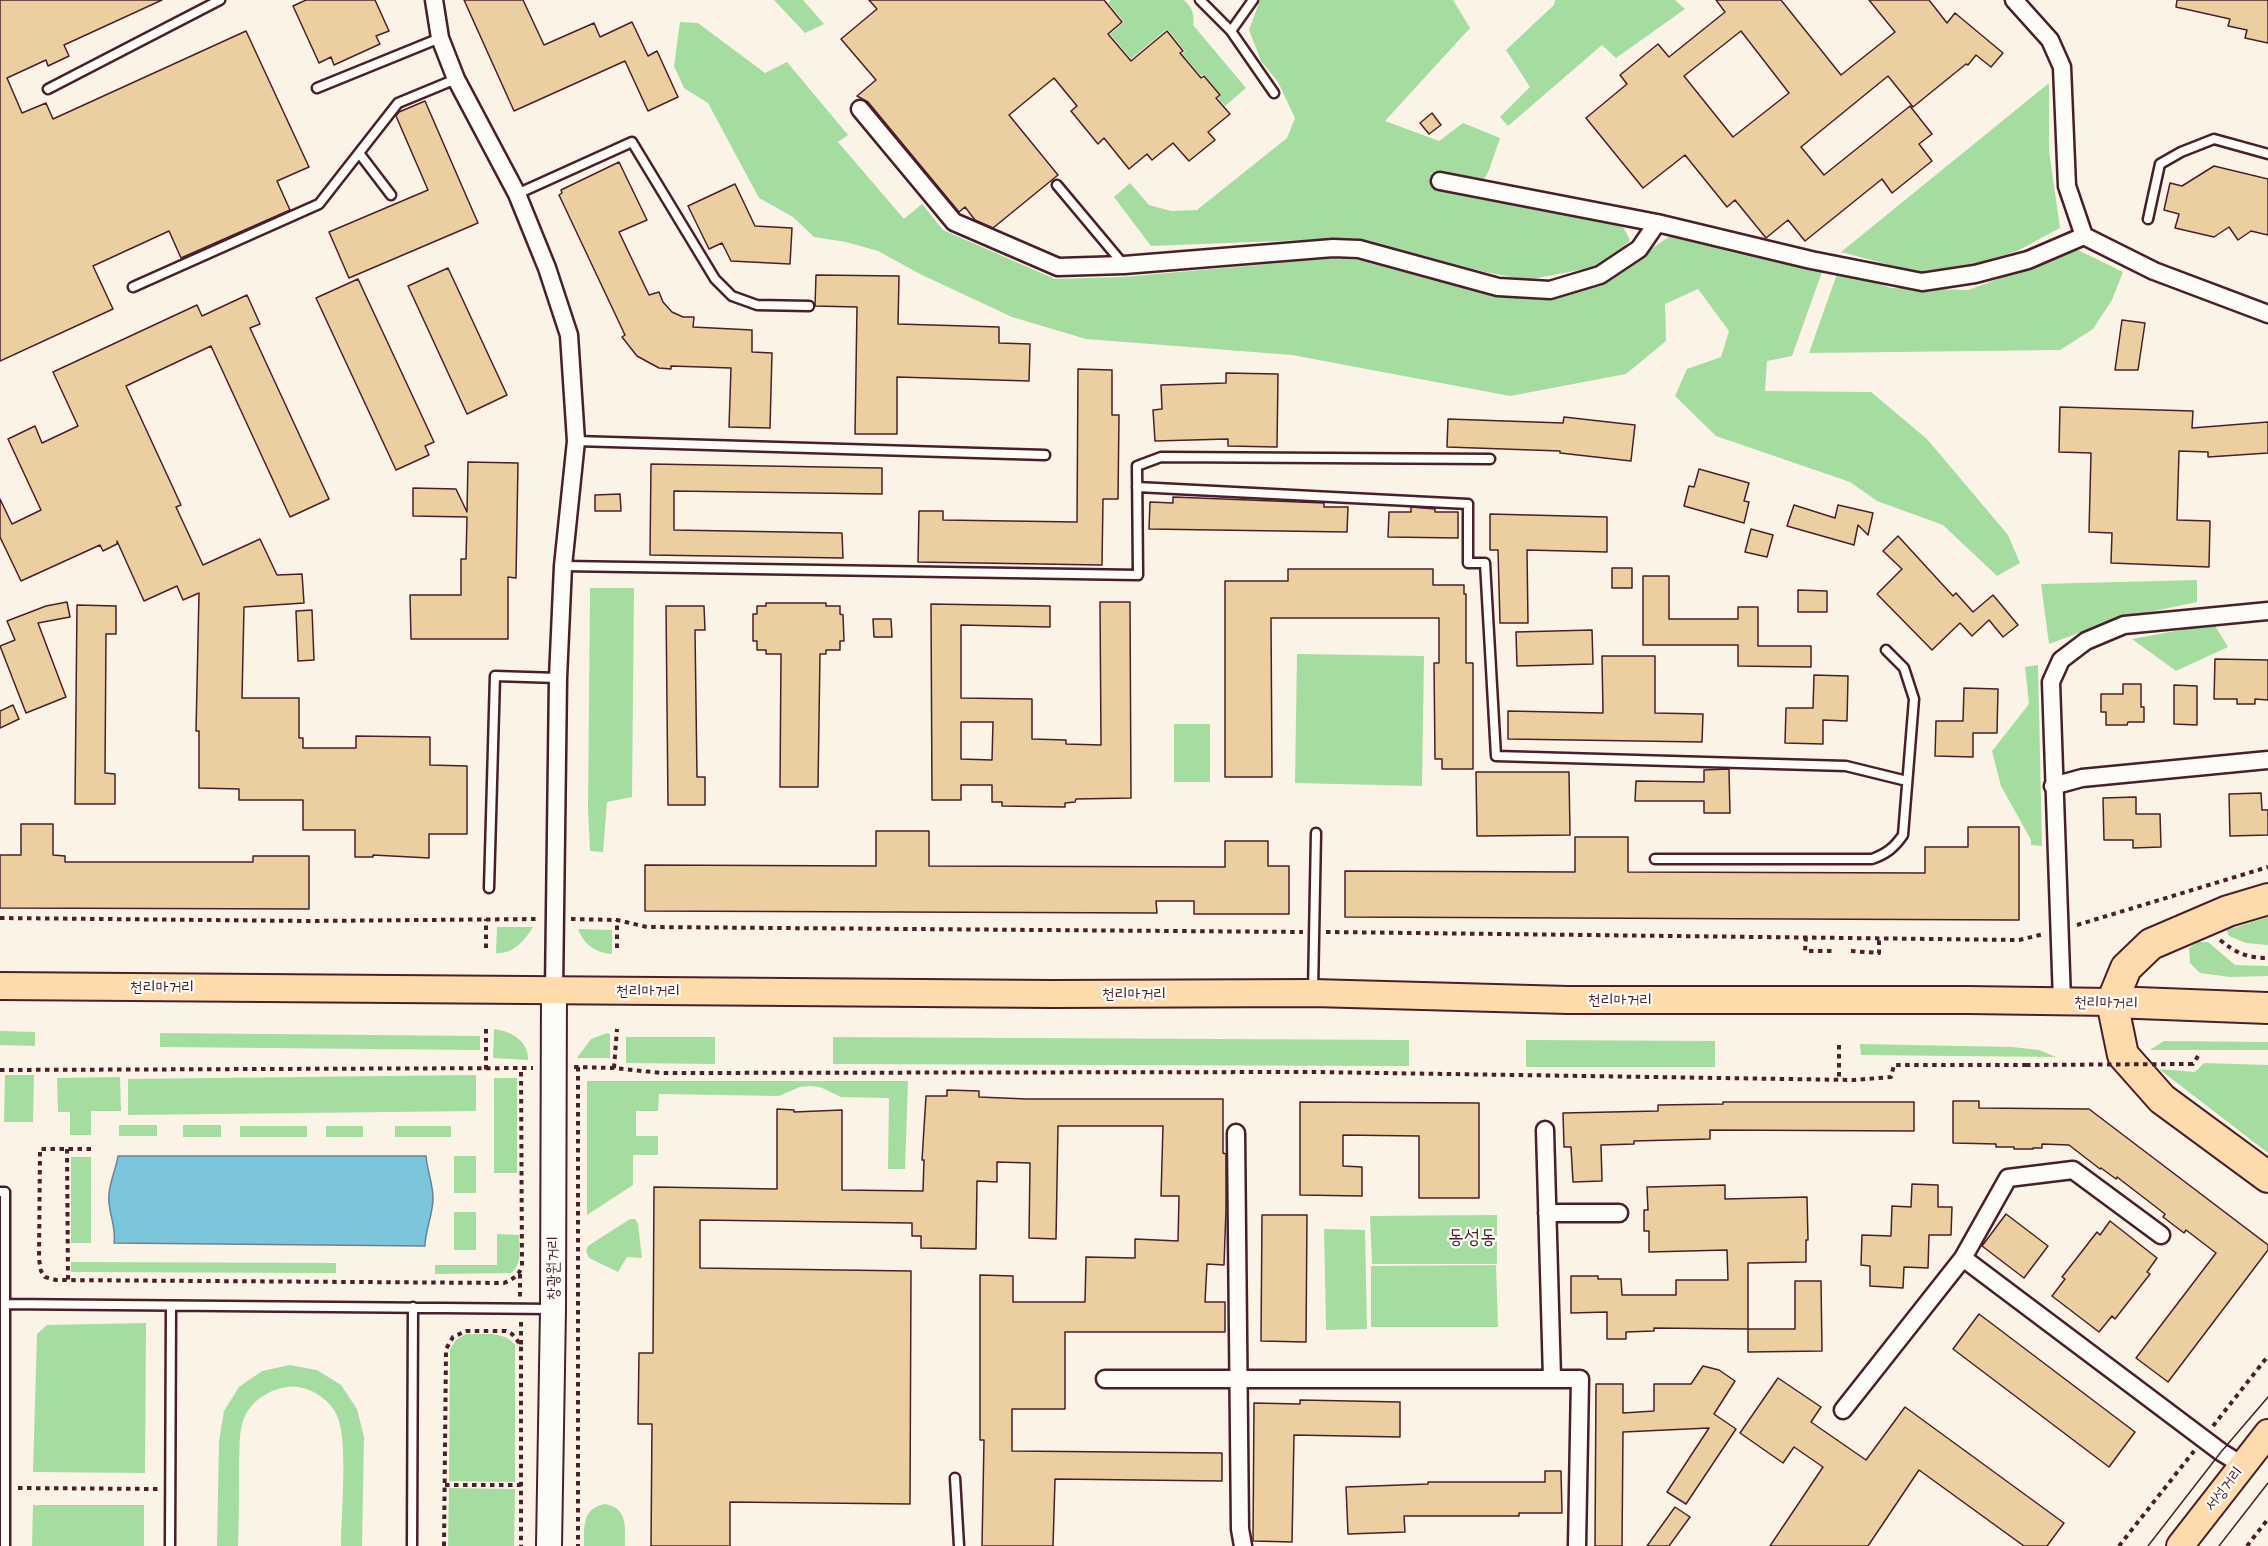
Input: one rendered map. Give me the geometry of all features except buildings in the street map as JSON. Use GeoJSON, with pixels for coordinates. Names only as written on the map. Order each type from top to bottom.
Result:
{"type":"FeatureCollection","features":[{"type":"Feature","properties":{"kind":"highway"},"geometry":{"type":"LineString","coordinates":[[2268,899],[2228,911],[2151,944],[2126,968],[2112,1002],[2123,1055],[2162,1099],[2268,1177]]}},
{"type":"Feature","properties":{"kind":"highway","name":"천리마거리"},"geometry":{"type":"LineString","coordinates":[[2112,1002],[2268,1008]]}},
{"type":"Feature","properties":{"kind":"main road","name":"천리마거리"},"geometry":{"type":"LineString","coordinates":[[0,986],[1313,993],[1568,1000],[2112,1002]]}},
{"type":"Feature","properties":{"kind":"main road","name":"창광원거리"},"geometry":{"type":"LineString","coordinates":[[549,1546],[553,1309],[554,990]]}},
{"type":"Feature","properties":{"kind":"main road","name":"서성거리"},"geometry":{"type":"LineString","coordinates":[[2180,1546],[2268,1432]]}},
{"type":"Feature","properties":{"kind":"street"},"geometry":{"type":"LineString","coordinates":[[434,0],[440,38],[456,79],[517,194],[547,268],[568,334],[576,441],[563,566],[558,678],[554,990]]}},
{"type":"Feature","properties":{"kind":"street"},"geometry":{"type":"LineString","coordinates":[[2014,0],[2050,40],[2062,67],[2067,186],[2084,236],[2154,271],[2268,314]]}},
{"type":"Feature","properties":{"kind":"street"},"geometry":{"type":"LineString","coordinates":[[860,109],[954,222],[1058,267],[1124,265],[1333,248],[1359,249],[1498,287],[1550,290],[1600,275],[1640,249],[1657,223]]}},
{"type":"Feature","properties":{"kind":"street"},"geometry":{"type":"LineString","coordinates":[[1440,181],[1657,223],[1811,260],[1922,282],[1975,274],[2028,260],[2084,236]]}},
{"type":"Feature","properties":{"kind":"street"},"geometry":{"type":"LineString","coordinates":[[2062,1002],[2051,682],[2061,660],[2086,641],[2124,625],[2268,611]]}},
{"type":"Feature","properties":{"kind":"street"},"geometry":{"type":"LineString","coordinates":[[2053,786],[2082,778],[2268,760]]}},
{"type":"Feature","properties":{"kind":"street"},"geometry":{"type":"LineString","coordinates":[[1545,1130],[1552,1378]]}},
{"type":"Feature","properties":{"kind":"street"},"geometry":{"type":"LineString","coordinates":[[1236,1133],[1240,1529],[1243,1546]]}},
{"type":"Feature","properties":{"kind":"street"},"geometry":{"type":"LineString","coordinates":[[1843,1410],[1963,1258],[2008,1178],[2073,1170],[2161,1235]]}},
{"type":"Feature","properties":{"kind":"street"},"geometry":{"type":"LineString","coordinates":[[1547,1214],[1619,1213]]}},
{"type":"Feature","properties":{"kind":"street"},"geometry":{"type":"LineString","coordinates":[[1963,1258],[2221,1452],[2242,1465]]}},
{"type":"Feature","properties":{"kind":"street"},"geometry":{"type":"LineString","coordinates":[[1105,1379],[1580,1379],[1577,1546]]}},
{"type":"Feature","properties":{"kind":"lane"},"geometry":{"type":"LineString","coordinates":[[48,89],[220,0]]}},
{"type":"Feature","properties":{"kind":"lane"},"geometry":{"type":"LineString","coordinates":[[1200,0],[1231,31],[1274,93]]}},
{"type":"Feature","properties":{"kind":"lane"},"geometry":{"type":"LineString","coordinates":[[1231,31],[1253,0]]}},
{"type":"Feature","properties":{"kind":"lane"},"geometry":{"type":"LineString","coordinates":[[317,88],[440,38]]}},
{"type":"Feature","properties":{"kind":"lane"},"geometry":{"type":"LineString","coordinates":[[133,287],[319,204],[398,103],[456,79]]}},
{"type":"Feature","properties":{"kind":"lane"},"geometry":{"type":"LineString","coordinates":[[2148,219],[2160,165],[2181,152],[2214,139],[2268,154]]}},
{"type":"Feature","properties":{"kind":"lane"},"geometry":{"type":"LineString","coordinates":[[517,194],[632,142],[715,279],[732,296],[757,305],[809,306]]}},
{"type":"Feature","properties":{"kind":"lane"},"geometry":{"type":"LineString","coordinates":[[358,153],[391,195]]}},
{"type":"Feature","properties":{"kind":"lane"},"geometry":{"type":"LineString","coordinates":[[1057,184],[1124,265]]}},
{"type":"Feature","properties":{"kind":"lane"},"geometry":{"type":"LineString","coordinates":[[576,441],[1045,455]]}},
{"type":"Feature","properties":{"kind":"lane"},"geometry":{"type":"LineString","coordinates":[[563,566],[1138,575],[1137,466],[1161,457],[1490,459]]}},
{"type":"Feature","properties":{"kind":"lane"},"geometry":{"type":"LineString","coordinates":[[1137,487],[1468,504],[1468,563],[1485,563],[1496,756],[1846,766],[1907,780]]}},
{"type":"Feature","properties":{"kind":"lane"},"geometry":{"type":"LineString","coordinates":[[1655,859],[1872,859],[1885,854],[1894,847],[1903,835],[1914,699],[1904,668],[1886,650]]}},
{"type":"Feature","properties":{"kind":"lane"},"geometry":{"type":"LineString","coordinates":[[489,888],[495,676],[558,678]]}},
{"type":"Feature","properties":{"kind":"lane"},"geometry":{"type":"LineString","coordinates":[[1313,993],[1316,833]]}},
{"type":"Feature","properties":{"kind":"lane"},"geometry":{"type":"LineString","coordinates":[[0,1192],[5,1192],[3,1370],[5,1546]]}},
{"type":"Feature","properties":{"kind":"lane"},"geometry":{"type":"LineString","coordinates":[[5,1304],[553,1309]]}},
{"type":"Feature","properties":{"kind":"lane"},"geometry":{"type":"LineString","coordinates":[[170,1546],[171,1306]]}},
{"type":"Feature","properties":{"kind":"lane"},"geometry":{"type":"LineString","coordinates":[[412,1546],[413,1307]]}},
{"type":"Feature","properties":{"kind":"lane"},"geometry":{"type":"LineString","coordinates":[[955,1478],[959,1546]]}},
{"type":"Feature","properties":{"kind":"path"},"geometry":{"type":"LineString","coordinates":[[0,918],[308,921],[556,919],[617,920],[647,927],[2019,940],[2060,930],[2268,867]]}},
{"type":"Feature","properties":{"kind":"path"},"geometry":{"type":"LineString","coordinates":[[486,919],[486,948]]}},
{"type":"Feature","properties":{"kind":"path"},"geometry":{"type":"LineString","coordinates":[[617,920],[617,948]]}},
{"type":"Feature","properties":{"kind":"path"},"geometry":{"type":"LineString","coordinates":[[1806,937],[1805,951],[1833,951]]}},
{"type":"Feature","properties":{"kind":"path"},"geometry":{"type":"LineString","coordinates":[[1851,951],[1879,953],[1879,938]]}},
{"type":"Feature","properties":{"kind":"path"},"geometry":{"type":"LineString","coordinates":[[486,1029],[486,1070]]}},
{"type":"Feature","properties":{"kind":"path"},"geometry":{"type":"LineString","coordinates":[[614,1068],[616,1029]]}},
{"type":"Feature","properties":{"kind":"path"},"geometry":{"type":"LineString","coordinates":[[1839,1045],[1839,1080]]}},
{"type":"Feature","properties":{"kind":"path"},"geometry":{"type":"LineString","coordinates":[[578,1546],[578,1068],[614,1068],[661,1073],[1313,1072],[1839,1080],[1891,1077],[1894,1065],[2193,1064],[2198,1056]]}},
{"type":"Feature","properties":{"kind":"path"},"geometry":{"type":"LineString","coordinates":[[0,1070],[521,1069],[522,1267],[520,1274],[514,1279],[491,1284],[68,1280],[45,1277],[41,1271],[39,1259],[40,1149],[91,1149]]}},
{"type":"Feature","properties":{"kind":"path"},"geometry":{"type":"LineString","coordinates":[[66,1149],[68,1280]]}},
{"type":"Feature","properties":{"kind":"path"},"geometry":{"type":"LineString","coordinates":[[444,1546],[446,1349],[448,1342],[460,1333],[506,1331],[512,1334],[521,1345],[521,1546]]}},
{"type":"Feature","properties":{"kind":"path"},"geometry":{"type":"LineString","coordinates":[[445,1485],[521,1485]]}},
{"type":"Feature","properties":{"kind":"path"},"geometry":{"type":"LineString","coordinates":[[5,1488],[170,1489]]}},
{"type":"Feature","properties":{"kind":"path"},"geometry":{"type":"LineString","coordinates":[[2247,1546],[2268,1519]]}},
{"type":"Feature","properties":{"kind":"green space"},"geometry":{"type":"Polygon","coordinates":[[[774,0],[803,0],[824,24],[805,33],[774,0]]]}},
{"type":"Feature","properties":{"kind":"green space"},"geometry":{"type":"Polygon","coordinates":[[[1111,0],[1184,0],[1192,11],[1193,25],[1246,88],[1225,106],[1218,98],[1221,95],[1204,74],[1201,76],[1182,54],[1185,51],[1167,29],[1131,59],[1110,34],[1124,22],[1108,3],[1111,0]]]}},
{"type":"Feature","properties":{"kind":"green space"},"geometry":{"type":"Polygon","coordinates":[[[1260,0],[1453,0],[1470,28],[1385,121],[1439,141],[1463,123],[1500,138],[1481,185],[1431,173],[1433,187],[1623,227],[1630,240],[1619,253],[1595,267],[1527,280],[1485,272],[1355,238],[1151,246],[1114,197],[1130,183],[1149,205],[1171,211],[1197,210],[1287,138],[1295,118],[1278,82],[1261,61],[1249,30],[1260,0]]]}},
{"type":"Feature","properties":{"kind":"green space"},"geometry":{"type":"Polygon","coordinates":[[[1555,0],[1675,0],[1685,9],[1616,58],[1602,45],[1508,126],[1500,117],[1530,87],[1506,50],[1554,5],[1555,0]]]}},
{"type":"Feature","properties":{"kind":"green space"},"geometry":{"type":"Polygon","coordinates":[[[680,22],[698,23],[765,73],[787,62],[848,135],[838,142],[904,219],[922,204],[943,230],[1055,279],[1123,277],[1335,258],[1358,260],[1499,297],[1554,298],[1608,278],[1673,234],[1823,269],[1792,356],[1767,361],[1765,391],[1871,392],[1927,439],[2008,535],[2020,563],[1997,576],[1943,525],[1877,501],[1850,482],[1716,436],[1675,396],[1687,369],[1721,357],[1729,331],[1698,289],[1665,304],[1666,341],[1626,374],[1510,396],[1292,355],[1086,339],[1012,317],[920,274],[878,251],[846,242],[814,237],[793,217],[759,198],[708,103],[684,88],[674,66],[680,22]]]}},
{"type":"Feature","properties":{"kind":"green space"},"geometry":{"type":"Polygon","coordinates":[[[2049,83],[2049,151],[2060,228],[2017,251],[1966,267],[1916,272],[1841,252],[2049,83]]]}},
{"type":"Feature","properties":{"kind":"green space"},"geometry":{"type":"Polygon","coordinates":[[[2078,250],[2123,272],[2112,300],[2093,329],[2060,350],[1809,353],[1838,271],[1891,288],[1968,290],[2078,250]]]}},
{"type":"Feature","properties":{"kind":"green space"},"geometry":{"type":"Polygon","coordinates":[[[2197,580],[2197,602],[2116,619],[2049,644],[2041,584],[2197,580]]]}},
{"type":"Feature","properties":{"kind":"green space"},"geometry":{"type":"Polygon","coordinates":[[[590,588],[634,588],[632,797],[607,802],[603,852],[590,851],[588,809],[590,588]]]}},
{"type":"Feature","properties":{"kind":"green space"},"geometry":{"type":"Polygon","coordinates":[[[2214,624],[2228,647],[2176,671],[2132,639],[2214,624]]]}},
{"type":"Feature","properties":{"kind":"green space"},"geometry":{"type":"Polygon","coordinates":[[[1297,654],[1424,656],[1422,786],[1295,783],[1297,654]]]}},
{"type":"Feature","properties":{"kind":"green space"},"geometry":{"type":"Polygon","coordinates":[[[2038,665],[2042,846],[2031,845],[2031,840],[2001,786],[1992,751],[2029,704],[2025,667],[2038,665]]]}},
{"type":"Feature","properties":{"kind":"green space"},"geometry":{"type":"Polygon","coordinates":[[[1174,724],[1210,724],[1210,782],[1174,782],[1174,724]]]}},
{"type":"Feature","properties":{"kind":"green space"},"geometry":{"type":"Polygon","coordinates":[[[2268,917],[2268,945],[2246,943],[2229,936],[2227,930],[2268,917]]]}},
{"type":"Feature","properties":{"kind":"green space"},"geometry":{"type":"Polygon","coordinates":[[[497,927],[533,927],[522,942],[513,949],[496,953],[497,927]]]}},
{"type":"Feature","properties":{"kind":"green space"},"geometry":{"type":"Polygon","coordinates":[[[578,929],[612,930],[612,954],[591,947],[578,929]]]}},
{"type":"Feature","properties":{"kind":"green space"},"geometry":{"type":"Polygon","coordinates":[[[2198,942],[2208,942],[2235,965],[2268,966],[2268,976],[2230,977],[2200,973],[2190,963],[2189,948],[2198,942]]]}},
{"type":"Feature","properties":{"kind":"green space"},"geometry":{"type":"Polygon","coordinates":[[[494,1029],[518,1038],[526,1047],[528,1060],[493,1058],[494,1029]]]}},
{"type":"Feature","properties":{"kind":"green space"},"geometry":{"type":"Polygon","coordinates":[[[0,1031],[35,1032],[35,1046],[0,1045],[0,1031]]]}},
{"type":"Feature","properties":{"kind":"green space"},"geometry":{"type":"Polygon","coordinates":[[[160,1033],[480,1036],[480,1050],[160,1047],[160,1033]]]}},
{"type":"Feature","properties":{"kind":"green space"},"geometry":{"type":"Polygon","coordinates":[[[610,1034],[610,1058],[577,1058],[591,1039],[610,1034]]]}},
{"type":"Feature","properties":{"kind":"green space"},"geometry":{"type":"Polygon","coordinates":[[[626,1037],[715,1037],[715,1064],[626,1063],[626,1037]]]}},
{"type":"Feature","properties":{"kind":"green space"},"geometry":{"type":"Polygon","coordinates":[[[833,1037],[1409,1040],[1409,1066],[833,1064],[833,1037]]]}},
{"type":"Feature","properties":{"kind":"green space"},"geometry":{"type":"Polygon","coordinates":[[[1526,1040],[1715,1041],[1715,1067],[1526,1067],[1526,1040]]]}},
{"type":"Feature","properties":{"kind":"green space"},"geometry":{"type":"Polygon","coordinates":[[[2164,1041],[2268,1042],[2268,1050],[2150,1050],[2164,1041]]]}},
{"type":"Feature","properties":{"kind":"green space"},"geometry":{"type":"Polygon","coordinates":[[[1860,1044],[2012,1047],[2039,1050],[2056,1057],[1861,1055],[1860,1044]]]}},
{"type":"Feature","properties":{"kind":"green space"},"geometry":{"type":"Polygon","coordinates":[[[2204,1063],[2268,1065],[2268,1153],[2159,1069],[2195,1072],[2204,1063]]]}},
{"type":"Feature","properties":{"kind":"green space"},"geometry":{"type":"Polygon","coordinates":[[[5,1075],[34,1075],[33,1122],[4,1122],[5,1075]]]}},
{"type":"Feature","properties":{"kind":"green space"},"geometry":{"type":"Polygon","coordinates":[[[476,1075],[476,1111],[128,1115],[128,1079],[476,1075]]]}},
{"type":"Feature","properties":{"kind":"green space"},"geometry":{"type":"Polygon","coordinates":[[[120,1077],[121,1111],[91,1111],[91,1135],[70,1135],[70,1112],[58,1112],[57,1078],[120,1077]]]}},
{"type":"Feature","properties":{"kind":"green space"},"geometry":{"type":"Polygon","coordinates":[[[494,1078],[517,1078],[517,1173],[494,1173],[494,1078]]]}},
{"type":"Feature","properties":{"kind":"green space"},"geometry":{"type":"Polygon","coordinates":[[[587,1081],[908,1081],[905,1169],[888,1169],[889,1098],[841,1097],[820,1087],[810,1086],[800,1087],[779,1096],[659,1094],[658,1111],[636,1111],[636,1136],[658,1136],[658,1155],[633,1155],[633,1185],[587,1215],[587,1081]]]}},
{"type":"Feature","properties":{"kind":"green space"},"geometry":{"type":"Polygon","coordinates":[[[119,1125],[157,1125],[157,1136],[119,1136],[119,1125]]]}},
{"type":"Feature","properties":{"kind":"green space"},"geometry":{"type":"Polygon","coordinates":[[[183,1125],[221,1125],[221,1137],[183,1137],[183,1125]]]}},
{"type":"Feature","properties":{"kind":"green space"},"geometry":{"type":"Polygon","coordinates":[[[240,1126],[307,1126],[307,1137],[240,1137],[240,1126]]]}},
{"type":"Feature","properties":{"kind":"green space"},"geometry":{"type":"Polygon","coordinates":[[[326,1126],[363,1126],[363,1137],[326,1137],[326,1126]]]}},
{"type":"Feature","properties":{"kind":"green space"},"geometry":{"type":"Polygon","coordinates":[[[395,1126],[451,1126],[451,1137],[395,1137],[395,1126]]]}},
{"type":"Feature","properties":{"kind":"green space"},"geometry":{"type":"Polygon","coordinates":[[[454,1156],[476,1156],[476,1193],[454,1193],[454,1156]]]}},
{"type":"Feature","properties":{"kind":"green space"},"geometry":{"type":"Polygon","coordinates":[[[71,1157],[91,1157],[91,1243],[71,1243],[71,1157]]]}},
{"type":"Feature","properties":{"kind":"green space"},"geometry":{"type":"Polygon","coordinates":[[[454,1212],[476,1212],[476,1250],[454,1250],[454,1212]]]}},
{"type":"Feature","properties":{"kind":"green space"},"geometry":{"type":"Polygon","coordinates":[[[1497,1215],[1497,1264],[1372,1264],[1370,1216],[1497,1215]]]}},
{"type":"Feature","properties":{"kind":"green space"},"geometry":{"type":"Polygon","coordinates":[[[630,1219],[635,1219],[638,1224],[642,1258],[627,1257],[618,1272],[589,1258],[586,1251],[588,1246],[630,1219]]]}},
{"type":"Feature","properties":{"kind":"green space"},"geometry":{"type":"Polygon","coordinates":[[[1324,1229],[1365,1230],[1367,1329],[1326,1330],[1324,1229]]]}},
{"type":"Feature","properties":{"kind":"green space"},"geometry":{"type":"Polygon","coordinates":[[[497,1234],[519,1235],[519,1260],[511,1273],[435,1274],[435,1265],[497,1265],[497,1234]]]}},
{"type":"Feature","properties":{"kind":"green space"},"geometry":{"type":"Polygon","coordinates":[[[71,1262],[336,1263],[336,1273],[71,1272],[71,1262]]]}},
{"type":"Feature","properties":{"kind":"green space"},"geometry":{"type":"Polygon","coordinates":[[[1496,1265],[1498,1327],[1371,1327],[1371,1266],[1496,1265]]]}},
{"type":"Feature","properties":{"kind":"green space"},"geometry":{"type":"Polygon","coordinates":[[[146,1323],[145,1473],[33,1472],[37,1334],[47,1325],[146,1323]]]}},
{"type":"Feature","properties":{"kind":"green space"},"geometry":{"type":"Polygon","coordinates":[[[466,1334],[499,1335],[515,1345],[515,1482],[449,1481],[450,1349],[456,1340],[466,1334]]]}},
{"type":"Feature","properties":{"kind":"green space"},"geometry":{"type":"Polygon","coordinates":[[[290,1365],[317,1370],[341,1385],[357,1409],[364,1437],[362,1546],[341,1546],[343,1445],[335,1411],[324,1399],[310,1390],[287,1387],[261,1397],[251,1406],[244,1418],[240,1443],[238,1546],[217,1546],[219,1441],[224,1411],[239,1387],[262,1371],[290,1365]]]}},
{"type":"Feature","properties":{"kind":"green space"},"geometry":{"type":"Polygon","coordinates":[[[449,1488],[515,1489],[514,1546],[448,1546],[449,1488]]]}},
{"type":"Feature","properties":{"kind":"green space"},"geometry":{"type":"Polygon","coordinates":[[[605,1504],[618,1510],[624,1519],[625,1546],[584,1546],[588,1514],[597,1506],[605,1504]]]}},
{"type":"Feature","properties":{"kind":"green space"},"geometry":{"type":"Polygon","coordinates":[[[33,1505],[144,1505],[144,1546],[32,1546],[33,1505]]]}},
{"type":"Feature","properties":{"kind":"water"},"geometry":{"type":"Polygon","coordinates":[[[118,1156],[426,1156],[433,1198],[425,1246],[114,1243],[109,1194],[118,1156]]]}},
{"type":"Feature","properties":{"kind":"tram line"},"geometry":{"type":"LineString","coordinates":[[2148,1546],[2221,1452],[2268,1397]]}},
{"type":"Feature","properties":{"kind":"tram line"},"geometry":{"type":"LineString","coordinates":[[2219,1546],[2268,1483]]}},
{"type":"Feature","properties":{"kind":"district","name":"동성동"},"geometry":{"type":"Point","coordinates":[1472,1237]}}]}
